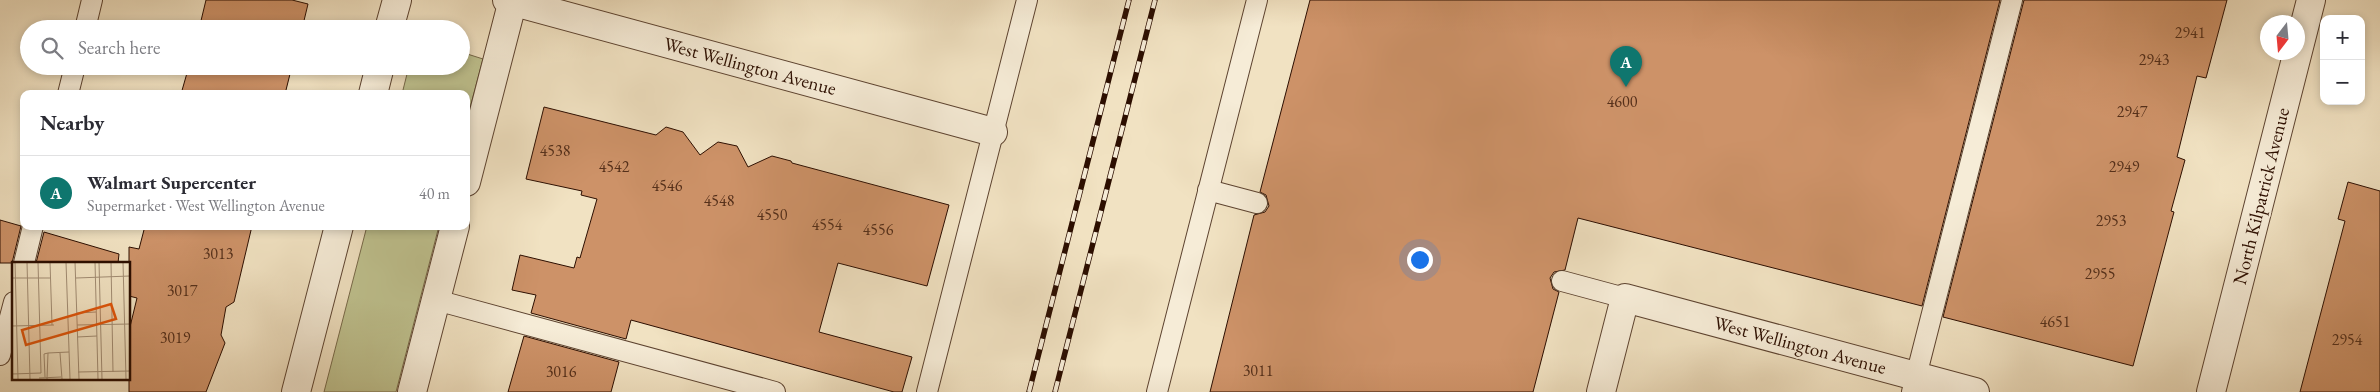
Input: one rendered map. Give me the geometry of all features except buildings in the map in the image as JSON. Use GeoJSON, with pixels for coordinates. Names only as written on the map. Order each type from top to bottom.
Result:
{"type":"FeatureCollection","features":[{"type":"Feature","properties":{"kind":"street"},"geometry":{"type":"LineString","coordinates":[[391,20],[396,0]]}},
{"type":"Feature","properties":{"kind":"street"},"geometry":{"type":"LineString","coordinates":[[470,166],[511,0]]}},
{"type":"Feature","properties":{"kind":"street","name":"West Wellington Avenue"},"geometry":{"type":"LineString","coordinates":[[511,0],[993,132]]}},
{"type":"Feature","properties":{"kind":"street","name":"North Kilpatrick Avenue"},"geometry":{"type":"LineString","coordinates":[[2211,392],[2311,0]]}},
{"type":"Feature","properties":{"kind":"street"},"geometry":{"type":"LineString","coordinates":[[373,90],[377,75]]}},
{"type":"Feature","properties":{"kind":"street"},"geometry":{"type":"LineString","coordinates":[[296,392],[338,230]]}},
{"type":"Feature","properties":{"kind":"street"},"geometry":{"type":"LineString","coordinates":[[412,392],[454,230]]}},
{"type":"Feature","properties":{"kind":"street"},"geometry":{"type":"LineString","coordinates":[[1601,392],[1625,298]]}},
{"type":"Feature","properties":{"kind":"street","name":"West Wellington Avenue"},"geometry":{"type":"LineString","coordinates":[[1625,298],[1914,384],[1976,392]]}},
{"type":"Feature","properties":{"kind":"lane"},"geometry":{"type":"LineString","coordinates":[[87,20],[92,0]]}},
{"type":"Feature","properties":{"kind":"lane"},"geometry":{"type":"LineString","coordinates":[[927,392],[1027,0]]}},
{"type":"Feature","properties":{"kind":"lane"},"geometry":{"type":"LineString","coordinates":[[1156,392],[1257,0]]}},
{"type":"Feature","properties":{"kind":"lane"},"geometry":{"type":"LineString","coordinates":[[1914,384],[2012,0]]}},
{"type":"Feature","properties":{"kind":"lane"},"geometry":{"type":"LineString","coordinates":[[69,90],[73,75]]}},
{"type":"Feature","properties":{"kind":"lane"},"geometry":{"type":"LineString","coordinates":[[1208,190],[1258,202]]}},
{"type":"Feature","properties":{"kind":"lane"},"geometry":{"type":"LineString","coordinates":[[24,262],[33,230]]}},
{"type":"Feature","properties":{"kind":"lane"},"geometry":{"type":"LineString","coordinates":[[1562,281],[1625,298]]}},
{"type":"Feature","properties":{"kind":"lane"},"geometry":{"type":"LineString","coordinates":[[436,300],[775,392]]}},
{"type":"Feature","properties":{"kind":"lane"},"geometry":{"type":"LineString","coordinates":[[0,355],[12,310]]}},
{"type":"Feature","properties":{"kind":"green space"},"geometry":{"type":"Polygon","coordinates":[[[470,55],[483,59],[470,108],[470,90],[403,90],[407,75],[470,75],[470,55]]]}},
{"type":"Feature","properties":{"kind":"green space"},"geometry":{"type":"Polygon","coordinates":[[[366,230],[438,230],[396,392],[324,392],[366,230]]]}},
{"type":"Feature","properties":{"kind":"railway"},"geometry":{"type":"LineString","coordinates":[[1029,392],[1129,0]]}},
{"type":"Feature","properties":{"kind":"railway"},"geometry":{"type":"LineString","coordinates":[[1055,392],[1155,0]]}},
{"type":"Feature","properties":{"kind":"place","name":"Walmart Supercenter"},"geometry":{"type":"Point","coordinates":[1626,87]}}]}
